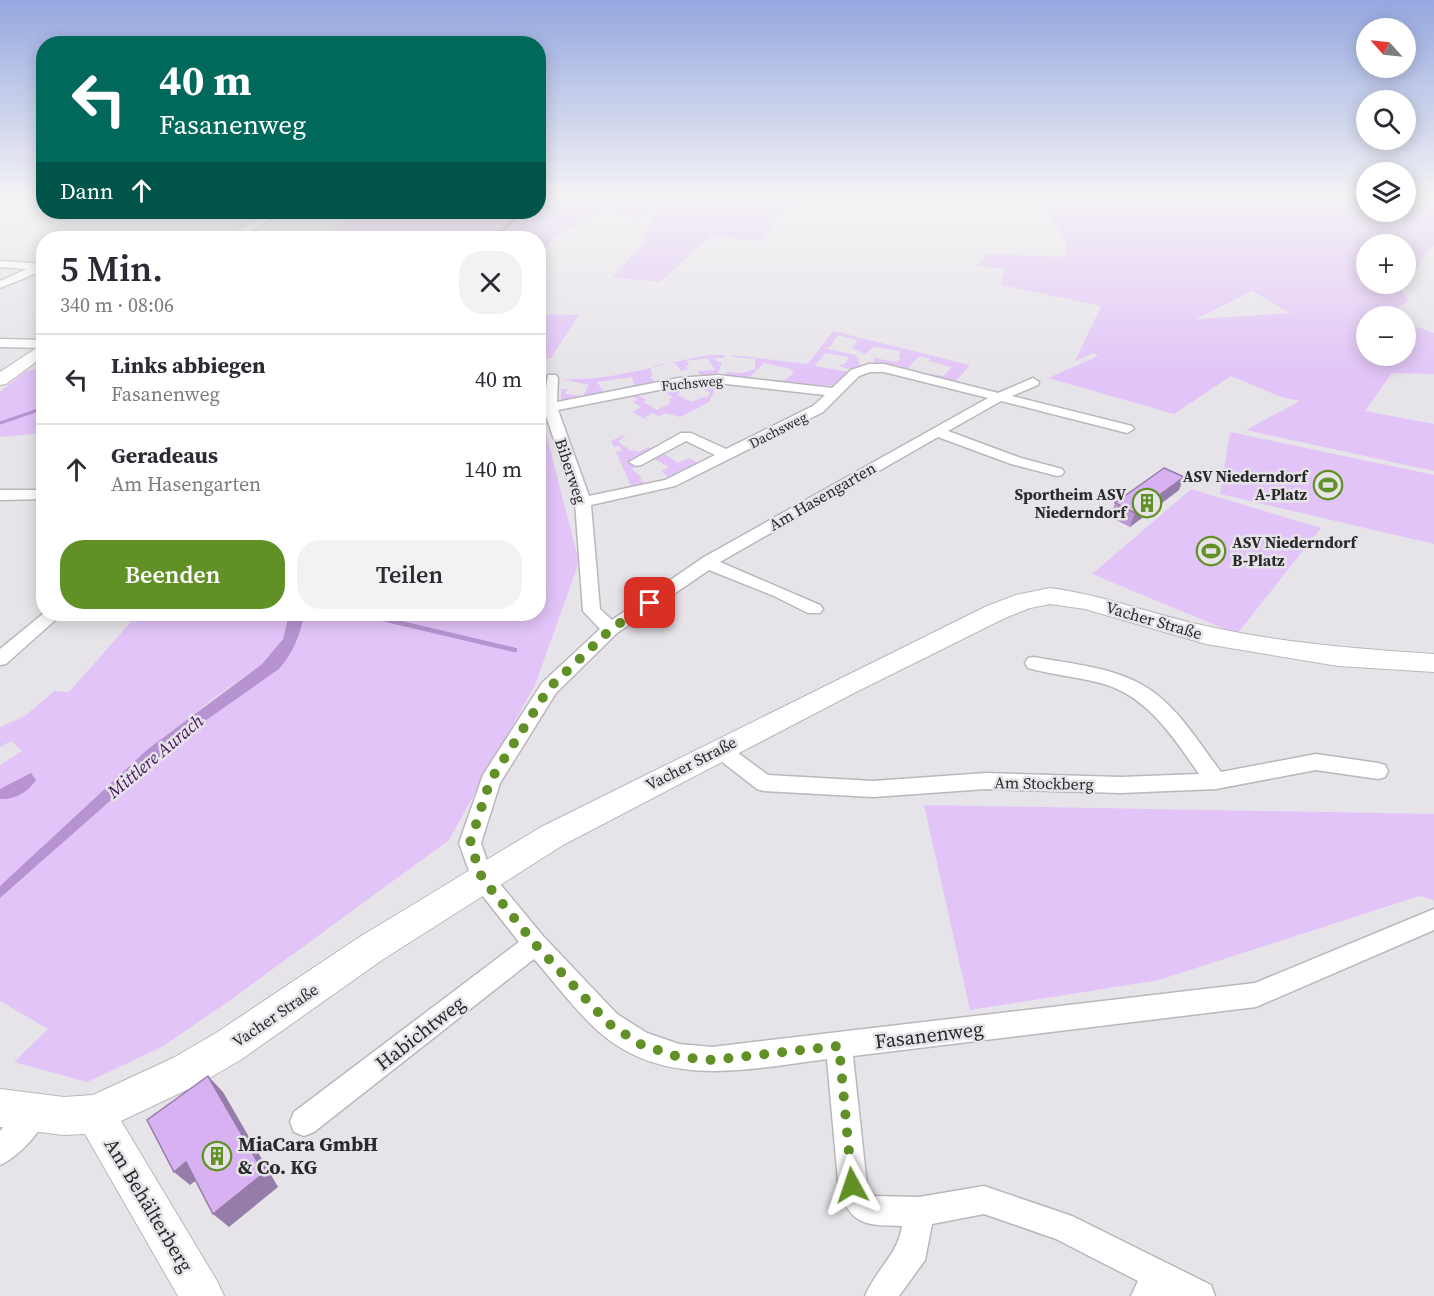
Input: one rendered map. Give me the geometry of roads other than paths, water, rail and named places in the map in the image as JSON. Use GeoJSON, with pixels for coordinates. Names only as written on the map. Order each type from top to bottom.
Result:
{"type":"FeatureCollection","features":[{"type":"Feature","properties":{"kind":"main road"},"geometry":{"type":"LineString","coordinates":[[0,380],[36,352]]}},
{"type":"Feature","properties":{"kind":"main road","name":"Vacher Straße"},"geometry":{"type":"LineString","coordinates":[[17,1111],[64,1116],[95,1114],[186,1071],[229,1046],[370,949],[482,878],[579,821],[996,612],[1050,596],[1086,601],[1206,634],[1265,645],[1338,657],[1434,663]]}},
{"type":"Feature","properties":{"kind":"main road","name":"Am Behälterberg"},"geometry":{"type":"LineString","coordinates":[[95,1114],[202,1296]]}},
{"type":"Feature","properties":{"kind":"street"},"geometry":{"type":"LineString","coordinates":[[0,264],[36,267]]}},
{"type":"Feature","properties":{"kind":"street"},"geometry":{"type":"LineString","coordinates":[[0,285],[36,269]]}},
{"type":"Feature","properties":{"kind":"street"},"geometry":{"type":"LineString","coordinates":[[0,343],[36,345]]}},
{"type":"Feature","properties":{"kind":"street","name":"Dachsweg"},"geometry":{"type":"LineString","coordinates":[[583,502],[670,483],[819,410],[855,373],[876,368],[999,397]]}},
{"type":"Feature","properties":{"kind":"street","name":"Biberweg"},"geometry":{"type":"LineString","coordinates":[[552,378],[550,407],[583,502],[592,611],[611,629]]}},
{"type":"Feature","properties":{"kind":"street","name":"Fuchsweg"},"geometry":{"type":"LineString","coordinates":[[550,407],[679,382],[718,379],[836,392]]}},
{"type":"Feature","properties":{"kind":"street","name":"Am Hasengarten"},"geometry":{"type":"LineString","coordinates":[[482,878],[470,843],[490,781],[549,688],[611,629],[707,563],[999,397],[1033,382]]}},
{"type":"Feature","properties":{"kind":"street"},"geometry":{"type":"LineString","coordinates":[[999,397],[1127,429]]}},
{"type":"Feature","properties":{"kind":"street"},"geometry":{"type":"LineString","coordinates":[[937,432],[1016,462],[1057,472]]}},
{"type":"Feature","properties":{"kind":"street"},"geometry":{"type":"LineString","coordinates":[[636,462],[686,436],[727,455]]}},
{"type":"Feature","properties":{"kind":"street"},"geometry":{"type":"LineString","coordinates":[[0,495],[36,494]]}},
{"type":"Feature","properties":{"kind":"street"},"geometry":{"type":"LineString","coordinates":[[707,563],[780,592],[814,609]]}},
{"type":"Feature","properties":{"kind":"street"},"geometry":{"type":"LineString","coordinates":[[0,659],[45,621]]}},
{"type":"Feature","properties":{"kind":"street"},"geometry":{"type":"LineString","coordinates":[[1034,663],[1109,680],[1142,693],[1173,725],[1216,781]]}},
{"type":"Feature","properties":{"kind":"street","name":"Am Stockberg"},"geometry":{"type":"LineString","coordinates":[[719,749],[764,783],[873,789],[987,781],[1121,784],[1216,781],[1316,762],[1378,771]]}},
{"type":"Feature","properties":{"kind":"street","name":"Fasanenweg"},"geometry":{"type":"LineString","coordinates":[[482,878],[535,944],[608,1023],[640,1044],[679,1057],[712,1060],[1256,995],[1434,919]]}},
{"type":"Feature","properties":{"kind":"street","name":"Habichtweg"},"geometry":{"type":"LineString","coordinates":[[304,1122],[535,944]]}},
{"type":"Feature","properties":{"kind":"street"},"geometry":{"type":"LineString","coordinates":[[839,1046],[853,1192],[867,1210],[919,1212],[984,1200],[1062,1226],[1152,1285],[1200,1296]]}},
{"type":"Feature","properties":{"kind":"street"},"geometry":{"type":"LineString","coordinates":[[0,1151],[17,1111]]}},
{"type":"Feature","properties":{"kind":"street"},"geometry":{"type":"LineString","coordinates":[[880,1296],[914,1249],[919,1212]]}},
{"type":"Feature","properties":{"kind":"water","name":"Mittlere Aurach"},"geometry":{"type":"Polygon","coordinates":[[[287,621],[303,621],[289,656],[279,669],[185,735],[0,898],[0,886],[148,749],[262,664],[283,639],[287,621]]]}},
{"type":"Feature","properties":{"kind":"water"},"geometry":{"type":"Polygon","coordinates":[[[31,773],[36,780],[29,788],[16,797],[0,799],[0,789],[31,773]]]}},
{"type":"Feature","properties":{"kind":"waterway"},"geometry":{"type":"LineString","coordinates":[[0,423],[36,411]]}},
{"type":"Feature","properties":{"kind":"waterway"},"geometry":{"type":"LineString","coordinates":[[392,621],[515,650]]}},
{"type":"Feature","properties":{"kind":"place","name":"ASV Niederndorf A-Platz"},"geometry":{"type":"Point","coordinates":[1328,485]}},
{"type":"Feature","properties":{"kind":"place","name":"Sportheim ASV Niederndorf"},"geometry":{"type":"Point","coordinates":[1147,503]}},
{"type":"Feature","properties":{"kind":"place","name":"ASV Niederndorf B-Platz"},"geometry":{"type":"Point","coordinates":[1211,551]}},
{"type":"Feature","properties":{"kind":"place","name":"MiaCara GmbH & Co. KG"},"geometry":{"type":"Point","coordinates":[217,1156]}}]}
